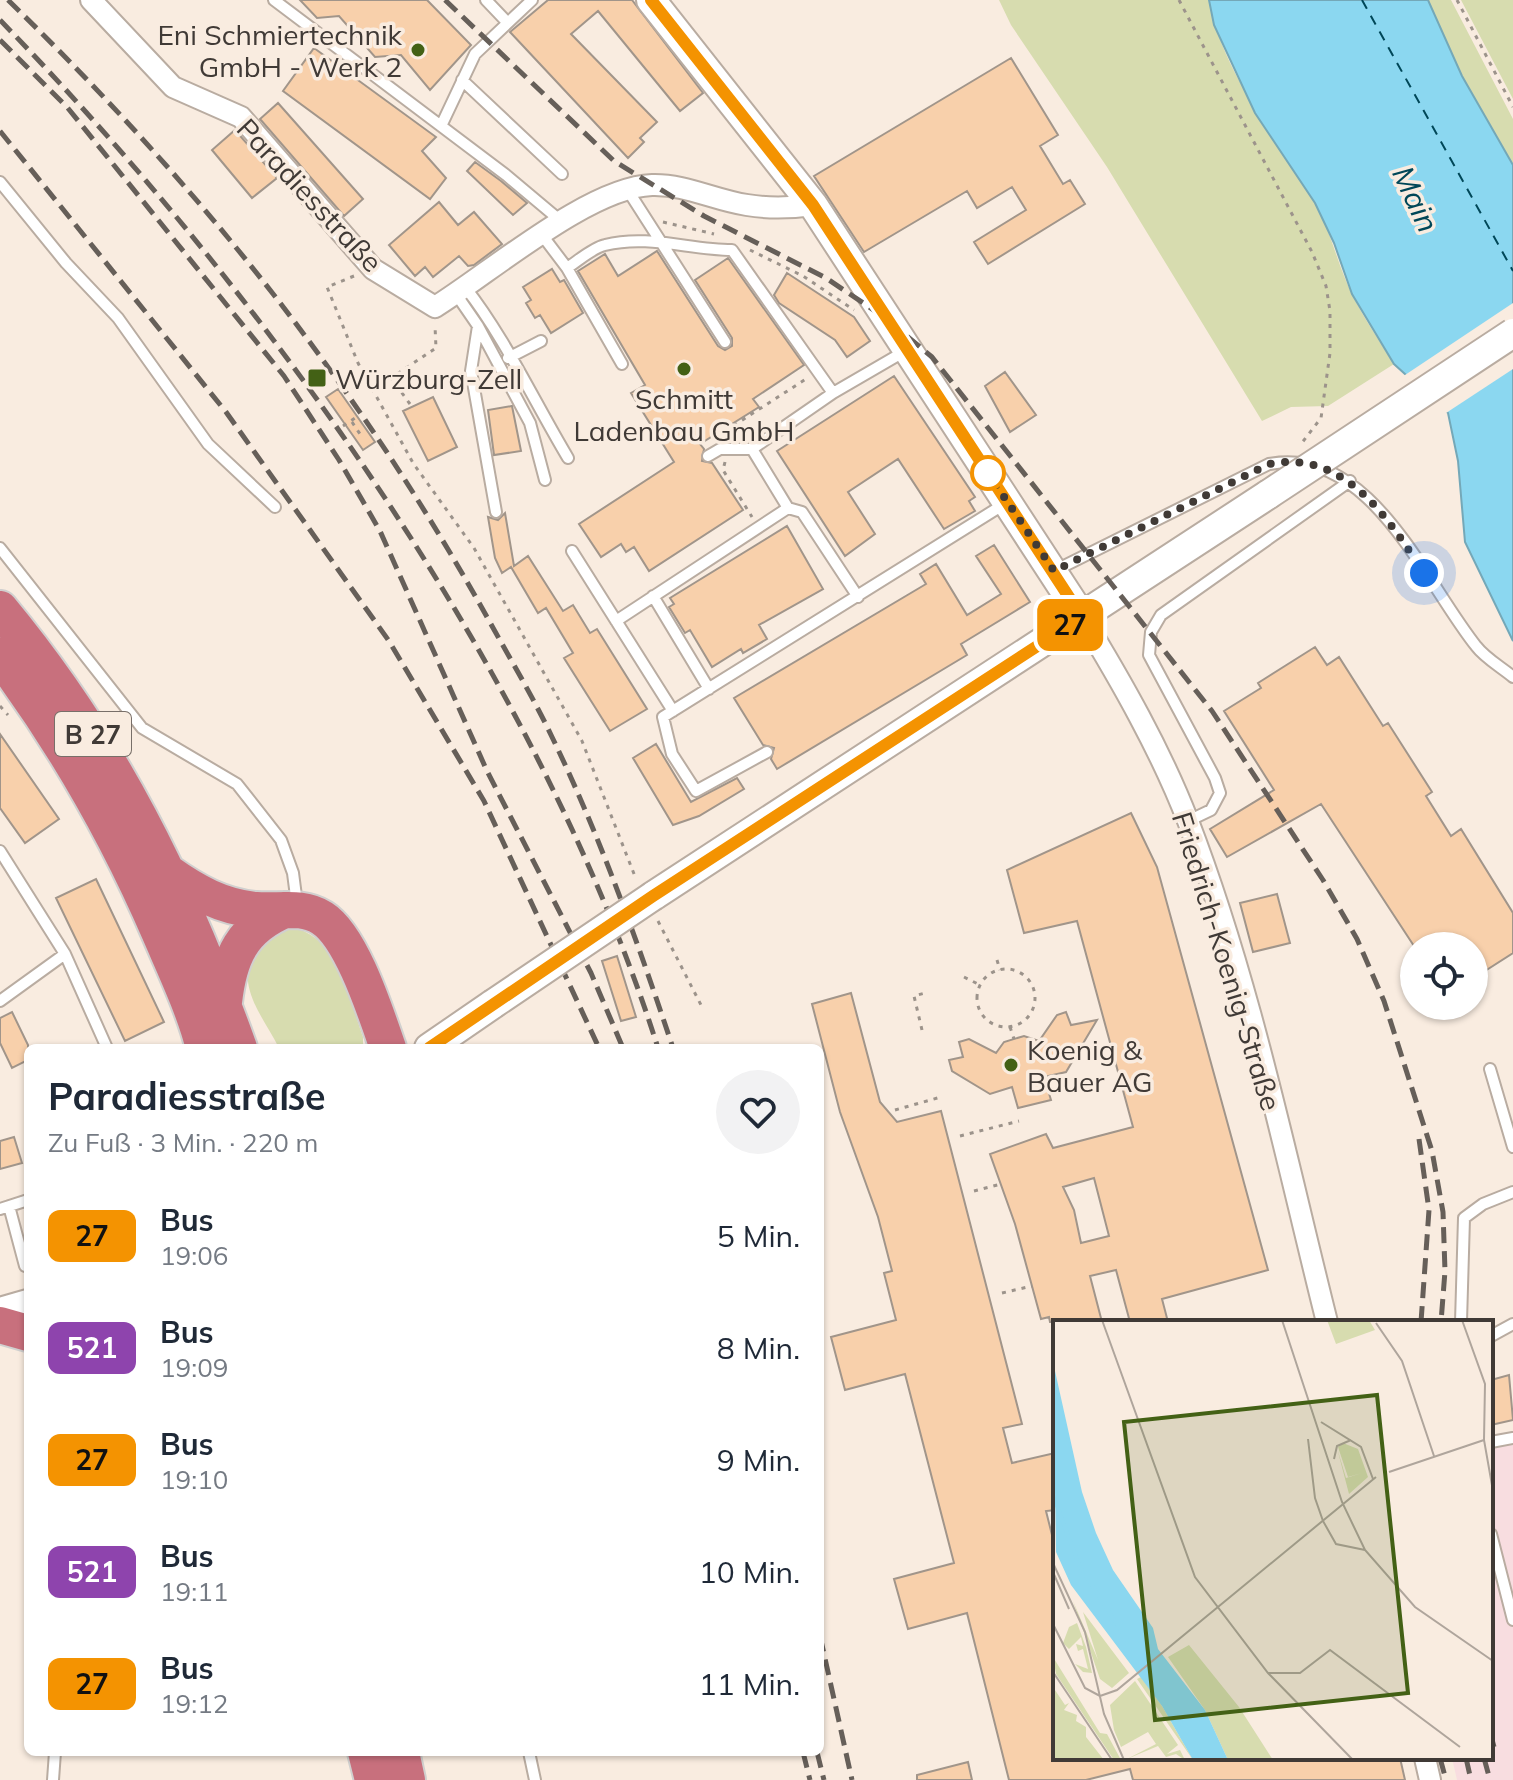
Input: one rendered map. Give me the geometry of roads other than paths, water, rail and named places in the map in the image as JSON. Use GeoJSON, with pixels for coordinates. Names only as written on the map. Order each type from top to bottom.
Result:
{"type":"FeatureCollection","features":[{"type":"Feature","properties":{"kind":"highway","name":"B 27"},"geometry":{"type":"LineString","coordinates":[[0,609],[78,709],[124,786],[204,951],[238,1044]]}},
{"type":"Feature","properties":{"kind":"highway","name":"B 27"},"geometry":{"type":"LineString","coordinates":[[0,656],[55,732],[99,805],[174,966],[203,1044]]}},
{"type":"Feature","properties":{"kind":"highway"},"geometry":{"type":"LineString","coordinates":[[167,872],[219,902],[249,909],[292,910],[323,918],[343,940],[386,1044]]}},
{"type":"Feature","properties":{"kind":"highway"},"geometry":{"type":"LineString","coordinates":[[223,1004],[236,949],[256,925],[292,910]]}},
{"type":"Feature","properties":{"kind":"highway"},"geometry":{"type":"LineString","coordinates":[[0,1325],[24,1332]]}},
{"type":"Feature","properties":{"kind":"highway"},"geometry":{"type":"LineString","coordinates":[[367,1756],[373,1780]]}},
{"type":"Feature","properties":{"kind":"highway"},"geometry":{"type":"LineString","coordinates":[[402,1756],[407,1780]]}},
{"type":"Feature","properties":{"kind":"main road"},"geometry":{"type":"LineString","coordinates":[[651,0],[813,205],[1082,617]]}},
{"type":"Feature","properties":{"kind":"main road"},"geometry":{"type":"LineString","coordinates":[[435,1044],[649,899],[1513,333]]}},
{"type":"Feature","properties":{"kind":"main road"},"geometry":{"type":"LineString","coordinates":[[0,1312],[24,1305]]}},
{"type":"Feature","properties":{"kind":"street","name":"Paradiesstraße"},"geometry":{"type":"LineString","coordinates":[[91,0],[173,87],[241,117],[373,269],[435,307],[461,291]]}},
{"type":"Feature","properties":{"kind":"street"},"geometry":{"type":"LineString","coordinates":[[461,291],[562,222],[626,188],[677,186],[745,205],[777,209],[813,205]]}},
{"type":"Feature","properties":{"kind":"street","name":"Friedrich-Koenig-Straße"},"geometry":{"type":"LineString","coordinates":[[1082,617],[1105,655],[1188,821],[1251,1016],[1327,1320]]}},
{"type":"Feature","properties":{"kind":"street"},"geometry":{"type":"LineString","coordinates":[[1425,1760],[1430,1780]]}},
{"type":"Feature","properties":{"kind":"lane"},"geometry":{"type":"LineString","coordinates":[[274,0],[562,222]]}},
{"type":"Feature","properties":{"kind":"lane"},"geometry":{"type":"LineString","coordinates":[[486,0],[506,21]]}},
{"type":"Feature","properties":{"kind":"lane"},"geometry":{"type":"LineString","coordinates":[[441,126],[475,54],[506,21],[532,0]]}},
{"type":"Feature","properties":{"kind":"lane"},"geometry":{"type":"LineString","coordinates":[[462,80],[562,174]]}},
{"type":"Feature","properties":{"kind":"lane"},"geometry":{"type":"LineString","coordinates":[[0,182],[66,263],[118,318],[208,444],[275,507]]}},
{"type":"Feature","properties":{"kind":"lane"},"geometry":{"type":"LineString","coordinates":[[626,188],[663,240],[725,342]]}},
{"type":"Feature","properties":{"kind":"lane"},"geometry":{"type":"LineString","coordinates":[[542,235],[567,268],[622,364]]}},
{"type":"Feature","properties":{"kind":"lane"},"geometry":{"type":"LineString","coordinates":[[567,268],[603,245],[663,240],[710,250],[732,250],[833,393]]}},
{"type":"Feature","properties":{"kind":"lane"},"geometry":{"type":"LineString","coordinates":[[461,291],[530,423],[545,480]]}},
{"type":"Feature","properties":{"kind":"lane"},"geometry":{"type":"LineString","coordinates":[[461,291],[489,317],[508,358],[568,458]]}},
{"type":"Feature","properties":{"kind":"lane"},"geometry":{"type":"LineString","coordinates":[[478,326],[471,371],[496,512]]}},
{"type":"Feature","properties":{"kind":"lane"},"geometry":{"type":"LineString","coordinates":[[508,358],[541,341]]}},
{"type":"Feature","properties":{"kind":"lane"},"geometry":{"type":"LineString","coordinates":[[708,456],[720,449],[752,449],[833,393],[907,350]]}},
{"type":"Feature","properties":{"kind":"lane"},"geometry":{"type":"LineString","coordinates":[[752,449],[788,508],[802,512],[858,597]]}},
{"type":"Feature","properties":{"kind":"lane"},"geometry":{"type":"LineString","coordinates":[[1054,571],[1269,464],[1289,460],[1333,471],[1350,481],[1392,524],[1478,650],[1513,677]]}},
{"type":"Feature","properties":{"kind":"lane"},"geometry":{"type":"LineString","coordinates":[[1188,821],[1211,810],[1220,793],[1215,778],[1149,655],[1151,632],[1161,615],[1350,481]]}},
{"type":"Feature","properties":{"kind":"lane"},"geometry":{"type":"LineString","coordinates":[[767,752],[696,791],[672,754],[663,717],[1008,502]]}},
{"type":"Feature","properties":{"kind":"lane"},"geometry":{"type":"LineString","coordinates":[[616,621],[788,508]]}},
{"type":"Feature","properties":{"kind":"lane"},"geometry":{"type":"LineString","coordinates":[[0,548],[142,728],[237,784],[281,840],[293,873],[292,910]]}},
{"type":"Feature","properties":{"kind":"lane"},"geometry":{"type":"LineString","coordinates":[[572,551],[673,711]]}},
{"type":"Feature","properties":{"kind":"lane"},"geometry":{"type":"LineString","coordinates":[[653,596],[709,689]]}},
{"type":"Feature","properties":{"kind":"lane"},"geometry":{"type":"LineString","coordinates":[[0,851],[65,954],[105,1044]]}},
{"type":"Feature","properties":{"kind":"lane"},"geometry":{"type":"LineString","coordinates":[[0,1001],[65,954]]}},
{"type":"Feature","properties":{"kind":"lane"},"geometry":{"type":"LineString","coordinates":[[1490,1069],[1513,1147]]}},
{"type":"Feature","properties":{"kind":"lane"},"geometry":{"type":"LineString","coordinates":[[1461,1320],[1464,1218],[1483,1204],[1513,1192]]}},
{"type":"Feature","properties":{"kind":"lane"},"geometry":{"type":"LineString","coordinates":[[5,1207],[24,1263]]}},
{"type":"Feature","properties":{"kind":"lane"},"geometry":{"type":"LineString","coordinates":[[1493,1335],[1513,1324]]}},
{"type":"Feature","properties":{"kind":"lane"},"geometry":{"type":"LineString","coordinates":[[1493,1442],[1513,1438]]}},
{"type":"Feature","properties":{"kind":"lane"},"geometry":{"type":"LineString","coordinates":[[1493,1542],[1513,1620]]}},
{"type":"Feature","properties":{"kind":"lane"},"geometry":{"type":"LineString","coordinates":[[53,1780],[55,1756]]}},
{"type":"Feature","properties":{"kind":"lane"},"geometry":{"type":"LineString","coordinates":[[530,1756],[535,1780]]}},
{"type":"Feature","properties":{"kind":"water","name":"Main"},"geometry":{"type":"Polygon","coordinates":[[[1209,0],[1428,0],[1462,76],[1513,165],[1513,641],[1465,542],[1458,461],[1448,413],[1394,364],[1352,294],[1334,243],[1315,203],[1255,113],[1214,25],[1209,0]]]}},
{"type":"Feature","properties":{"kind":"railway"},"geometry":{"type":"LineString","coordinates":[[8,0],[147,144],[212,219],[274,295],[388,454],[441,538],[552,737],[617,890],[672,1044]]}},
{"type":"Feature","properties":{"kind":"railway"},"geometry":{"type":"LineString","coordinates":[[445,0],[614,161],[704,216],[826,278],[884,317],[932,357],[1212,711],[1323,880],[1357,939],[1384,1001],[1432,1151],[1443,1212],[1445,1271],[1441,1320]]}},
{"type":"Feature","properties":{"kind":"railway"},"geometry":{"type":"LineString","coordinates":[[0,20],[100,128],[199,245],[295,369],[386,499],[469,633],[544,771],[607,909],[657,1044]]}},
{"type":"Feature","properties":{"kind":"railway"},"geometry":{"type":"LineString","coordinates":[[0,40],[67,107],[284,376],[339,460],[380,531],[487,771],[591,973],[621,1044]]}},
{"type":"Feature","properties":{"kind":"railway"},"geometry":{"type":"LineString","coordinates":[[0,131],[226,412],[389,641],[484,801],[597,1044]]}},
{"type":"Feature","properties":{"kind":"railway"},"geometry":{"type":"LineString","coordinates":[[1419,1139],[1429,1210],[1421,1320]]}},
{"type":"Feature","properties":{"kind":"railway"},"geometry":{"type":"LineString","coordinates":[[824,1654],[852,1780]]}},
{"type":"Feature","properties":{"kind":"railway"},"geometry":{"type":"LineString","coordinates":[[804,1756],[810,1780]]}},
{"type":"Feature","properties":{"kind":"railway"},"geometry":{"type":"LineString","coordinates":[[818,1756],[824,1780]]}},
{"type":"Feature","properties":{"kind":"railway"},"geometry":{"type":"LineString","coordinates":[[1441,1760],[1446,1780]]}},
{"type":"Feature","properties":{"kind":"railway"},"geometry":{"type":"LineString","coordinates":[[1466,1760],[1471,1780]]}},
{"type":"Feature","properties":{"kind":"railway"},"geometry":{"type":"LineString","coordinates":[[1485,1760],[1490,1780]]}},
{"type":"Feature","properties":{"kind":"place","name":"Eni Schmiertechnik GmbH - Werk 2"},"geometry":{"type":"Point","coordinates":[418,50]}},
{"type":"Feature","properties":{"kind":"place","name":"Schmitt Ladenbau GmbH"},"geometry":{"type":"Point","coordinates":[684,369]}},
{"type":"Feature","properties":{"kind":"place","name":"Würzburg-Zell"},"geometry":{"type":"Point","coordinates":[317,378]}},
{"type":"Feature","properties":{"kind":"place","name":"Koenig & Bauer AG"},"geometry":{"type":"Point","coordinates":[1011,1065]}}]}
